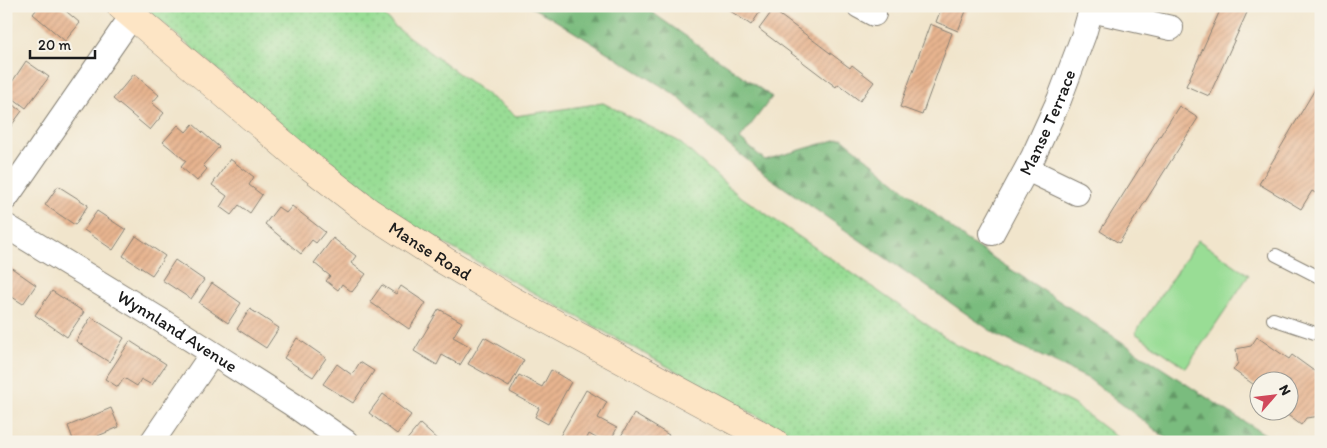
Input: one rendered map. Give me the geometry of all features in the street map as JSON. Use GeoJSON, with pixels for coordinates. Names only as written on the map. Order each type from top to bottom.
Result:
{"type":"FeatureCollection","features":[{"type":"Feature","properties":{"kind":"main road","name":"Manse Road"},"geometry":{"type":"LineString","coordinates":[[126,11],[307,164],[369,212],[445,261],[513,301],[774,442]]}},
{"type":"Feature","properties":{"kind":"street"},"geometry":{"type":"LineString","coordinates":[[1092,8],[1170,28]]}},
{"type":"Feature","properties":{"kind":"street","name":"Manse Terrace"},"geometry":{"type":"LineString","coordinates":[[992,233],[1027,168],[1059,100],[1092,8]]}},
{"type":"Feature","properties":{"kind":"street"},"geometry":{"type":"LineString","coordinates":[[6,198],[126,11]]}},
{"type":"Feature","properties":{"kind":"street"},"geometry":{"type":"LineString","coordinates":[[1027,168],[1077,194]]}},
{"type":"Feature","properties":{"kind":"street","name":"Wynnland Avenue"},"geometry":{"type":"LineString","coordinates":[[6,226],[162,321],[292,404],[346,442]]}},
{"type":"Feature","properties":{"kind":"street"},"geometry":{"type":"LineString","coordinates":[[152,442],[212,354]]}},
{"type":"Feature","properties":{"kind":"lane"},"geometry":{"type":"LineString","coordinates":[[1276,255],[1321,278]]}},
{"type":"Feature","properties":{"kind":"lane"},"geometry":{"type":"LineString","coordinates":[[1273,319],[1321,335]]}},
{"type":"Feature","properties":{"kind":"green space"},"geometry":{"type":"Polygon","coordinates":[[[143,6],[376,6],[394,26],[516,116],[603,103],[678,141],[737,194],[955,344],[1073,404],[1123,442],[805,442],[385,211],[313,152],[143,6]]]}},
{"type":"Feature","properties":{"kind":"green space"},"geometry":{"type":"Polygon","coordinates":[[[529,6],[643,6],[772,97],[740,139],[765,160],[842,138],[966,240],[1235,416],[1278,442],[1171,442],[1089,379],[997,335],[770,178],[727,144],[676,95],[529,6]]]}},
{"type":"Feature","properties":{"kind":"green space"},"geometry":{"type":"Polygon","coordinates":[[[1198,240],[1249,275],[1186,368],[1135,333],[1198,240]]]}},
{"type":"Feature","properties":{"kind":"building"},"geometry":{"type":"Polygon","coordinates":[[[39,6],[60,6],[80,23],[65,41],[33,14],[39,6]]]}},
{"type":"Feature","properties":{"kind":"building"},"geometry":{"type":"Polygon","coordinates":[[[723,6],[764,6],[751,25],[723,6]]]}},
{"type":"Feature","properties":{"kind":"building"},"geometry":{"type":"Polygon","coordinates":[[[942,6],[968,6],[958,31],[936,22],[942,6]]]}},
{"type":"Feature","properties":{"kind":"building"},"geometry":{"type":"Polygon","coordinates":[[[1222,6],[1250,6],[1209,96],[1186,86],[1222,6]]]}},
{"type":"Feature","properties":{"kind":"building"},"geometry":{"type":"Polygon","coordinates":[[[773,10],[850,68],[852,65],[874,82],[860,101],[838,84],[836,87],[759,29],[773,10]]]}},
{"type":"Feature","properties":{"kind":"building"},"geometry":{"type":"Polygon","coordinates":[[[930,24],[952,33],[922,115],[900,107],[930,24]]]}},
{"type":"Feature","properties":{"kind":"building"},"geometry":{"type":"Polygon","coordinates":[[[26,61],[49,77],[26,108],[6,93],[6,78],[12,82],[26,61]]]}},
{"type":"Feature","properties":{"kind":"building"},"geometry":{"type":"Polygon","coordinates":[[[134,74],[159,95],[152,103],[164,113],[150,130],[113,99],[134,74]]]}},
{"type":"Feature","properties":{"kind":"building"},"geometry":{"type":"Polygon","coordinates":[[[1321,79],[1321,196],[1312,191],[1301,209],[1259,184],[1321,79]]]}},
{"type":"Feature","properties":{"kind":"building"},"geometry":{"type":"Polygon","coordinates":[[[6,100],[22,111],[6,133],[6,100]]]}},
{"type":"Feature","properties":{"kind":"building"},"geometry":{"type":"Polygon","coordinates":[[[1179,106],[1198,118],[1119,243],[1100,231],[1179,106]]]}},
{"type":"Feature","properties":{"kind":"building"},"geometry":{"type":"Polygon","coordinates":[[[193,124],[219,147],[203,165],[207,169],[197,181],[181,167],[186,161],[163,142],[178,125],[186,132],[193,124]]]}},
{"type":"Feature","properties":{"kind":"building"},"geometry":{"type":"Polygon","coordinates":[[[230,159],[254,177],[249,185],[262,195],[250,213],[239,205],[231,215],[220,207],[227,196],[212,185],[230,159]]]}},
{"type":"Feature","properties":{"kind":"building"},"geometry":{"type":"Polygon","coordinates":[[[58,186],[88,205],[75,225],[45,205],[58,186]]]}},
{"type":"Feature","properties":{"kind":"building"},"geometry":{"type":"Polygon","coordinates":[[[292,206],[325,232],[316,243],[312,240],[301,254],[265,224],[278,207],[286,213],[292,206]]]}},
{"type":"Feature","properties":{"kind":"building"},"geometry":{"type":"Polygon","coordinates":[[[97,211],[126,230],[113,250],[84,230],[97,211]]]}},
{"type":"Feature","properties":{"kind":"building"},"geometry":{"type":"Polygon","coordinates":[[[136,236],[165,256],[152,275],[123,256],[136,236]]]}},
{"type":"Feature","properties":{"kind":"building"},"geometry":{"type":"Polygon","coordinates":[[[333,238],[356,256],[351,263],[366,274],[352,292],[342,284],[338,290],[326,281],[330,276],[314,263],[333,238]]]}},
{"type":"Feature","properties":{"kind":"building"},"geometry":{"type":"Polygon","coordinates":[[[175,260],[204,280],[191,299],[162,280],[175,260]]]}},
{"type":"Feature","properties":{"kind":"building"},"geometry":{"type":"Polygon","coordinates":[[[6,264],[36,285],[23,304],[6,293],[6,264]]]}},
{"type":"Feature","properties":{"kind":"building"},"geometry":{"type":"Polygon","coordinates":[[[212,283],[241,303],[228,323],[199,303],[212,283]]]}},
{"type":"Feature","properties":{"kind":"building"},"geometry":{"type":"Polygon","coordinates":[[[382,285],[396,294],[401,286],[426,303],[409,329],[370,302],[382,285]]]}},
{"type":"Feature","properties":{"kind":"building"},"geometry":{"type":"Polygon","coordinates":[[[52,291],[84,312],[67,337],[35,315],[52,291]]]}},
{"type":"Feature","properties":{"kind":"building"},"geometry":{"type":"Polygon","coordinates":[[[250,309],[279,328],[266,348],[237,329],[250,309]]]}},
{"type":"Feature","properties":{"kind":"building"},"geometry":{"type":"Polygon","coordinates":[[[439,309],[462,322],[453,337],[471,347],[460,365],[442,355],[437,365],[414,351],[439,309]]]}},
{"type":"Feature","properties":{"kind":"building"},"geometry":{"type":"Polygon","coordinates":[[[91,317],[124,338],[109,362],[76,341],[91,317]]]}},
{"type":"Feature","properties":{"kind":"building"},"geometry":{"type":"Polygon","coordinates":[[[484,337],[524,360],[509,387],[468,364],[484,337]]]}},
{"type":"Feature","properties":{"kind":"building"},"geometry":{"type":"Polygon","coordinates":[[[1257,337],[1289,359],[1292,355],[1321,376],[1321,416],[1306,418],[1301,425],[1294,420],[1300,420],[1300,370],[1250,370],[1250,382],[1233,370],[1238,363],[1236,349],[1251,346],[1257,337]]]}},
{"type":"Feature","properties":{"kind":"building"},"geometry":{"type":"Polygon","coordinates":[[[297,338],[326,358],[313,377],[284,358],[297,338]]]}},
{"type":"Feature","properties":{"kind":"building"},"geometry":{"type":"Polygon","coordinates":[[[130,341],[166,364],[152,385],[141,379],[137,386],[124,378],[118,387],[105,379],[130,341]]]}},
{"type":"Feature","properties":{"kind":"building"},"geometry":{"type":"Polygon","coordinates":[[[360,362],[374,371],[353,403],[323,384],[337,364],[352,375],[360,362]]]}},
{"type":"Feature","properties":{"kind":"building"},"geometry":{"type":"Polygon","coordinates":[[[551,370],[571,382],[548,424],[535,417],[539,408],[510,392],[519,375],[542,387],[551,370]]]}},
{"type":"Feature","properties":{"kind":"building"},"geometry":{"type":"Polygon","coordinates":[[[586,390],[607,402],[598,418],[617,428],[610,442],[603,442],[589,434],[585,442],[571,442],[560,436],[586,390]]]}},
{"type":"Feature","properties":{"kind":"building"},"geometry":{"type":"Polygon","coordinates":[[[383,394],[411,415],[397,434],[369,413],[383,394]]]}},
{"type":"Feature","properties":{"kind":"building"},"geometry":{"type":"Polygon","coordinates":[[[111,408],[119,427],[98,436],[100,442],[74,442],[68,426],[111,408]]]}},
{"type":"Feature","properties":{"kind":"building"},"geometry":{"type":"Polygon","coordinates":[[[634,414],[669,435],[665,442],[632,442],[621,436],[634,414]]]}},
{"type":"Feature","properties":{"kind":"building"},"geometry":{"type":"Polygon","coordinates":[[[420,424],[440,442],[405,442],[420,424]]]}}]}
